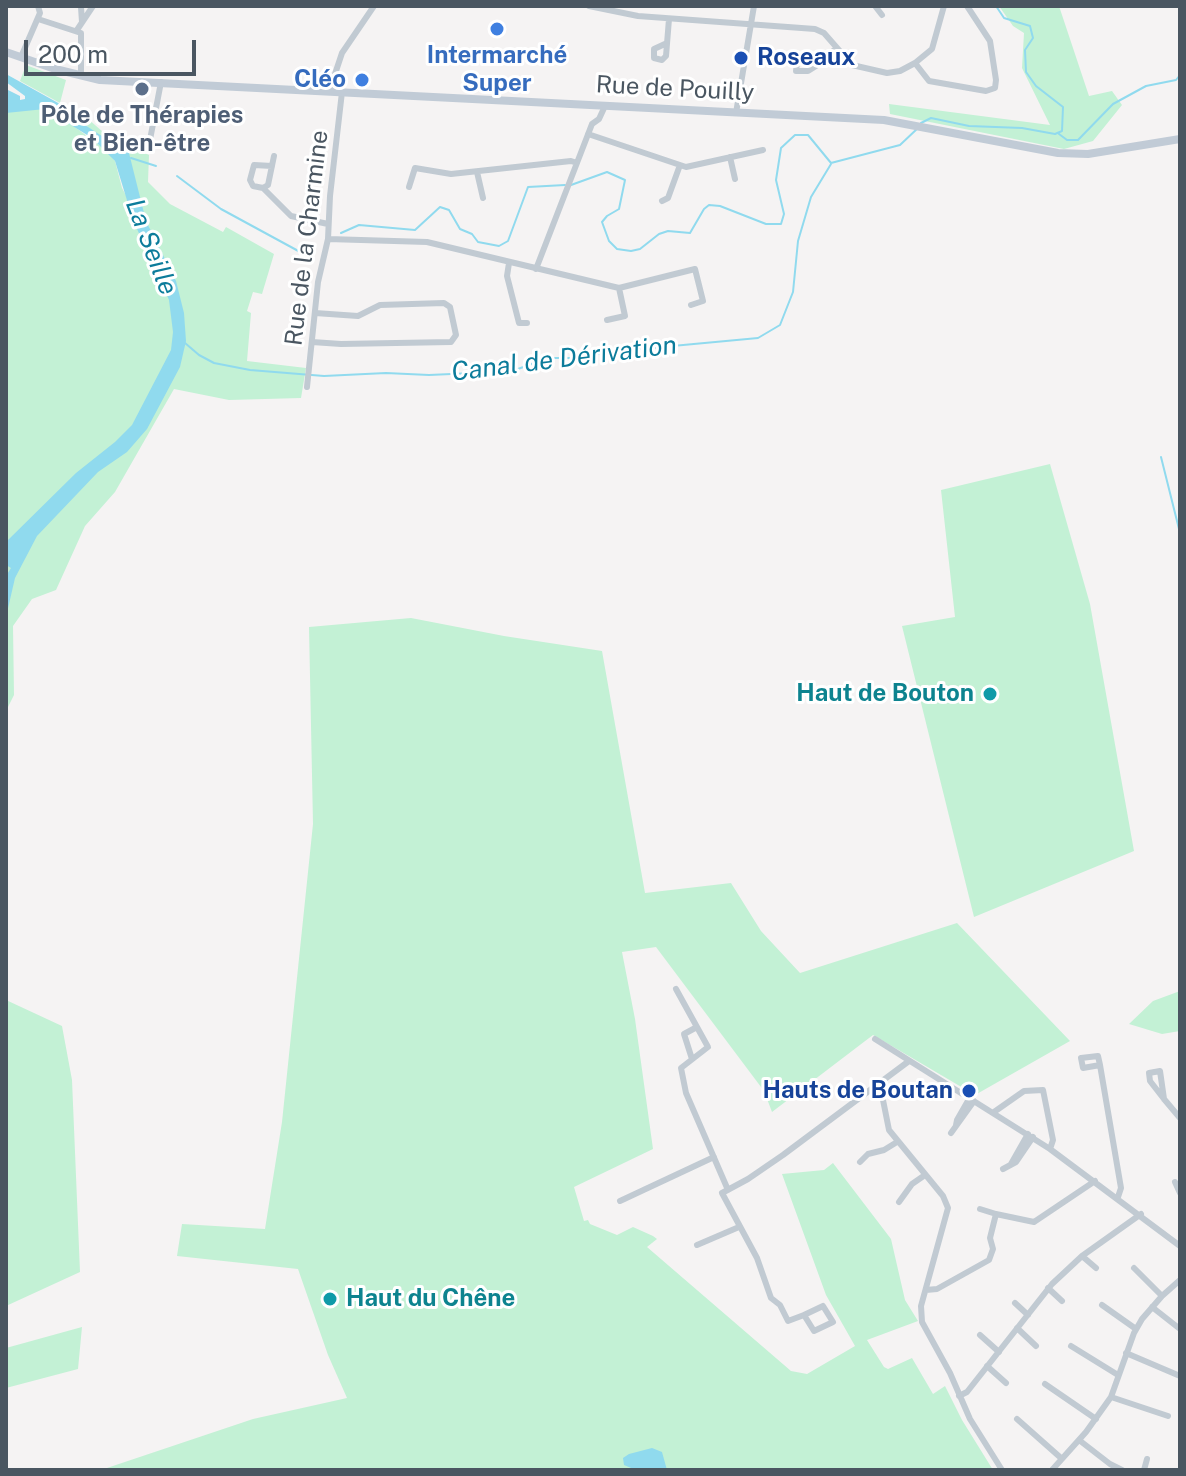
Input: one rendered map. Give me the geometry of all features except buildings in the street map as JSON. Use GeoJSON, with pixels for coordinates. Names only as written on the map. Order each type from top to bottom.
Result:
{"type":"FeatureCollection","features":[{"type":"Feature","properties":{"kind":"main road","name":"Rue de Pouilly"},"geometry":{"type":"LineString","coordinates":[[6,52],[81,76],[112,81],[161,81],[884,120],[1047,152],[1073,154],[1180,139]]}},
{"type":"Feature","properties":{"kind":"street"},"geometry":{"type":"LineString","coordinates":[[21,57],[40,13],[38,6]]}},
{"type":"Feature","properties":{"kind":"street"},"geometry":{"type":"LineString","coordinates":[[80,29],[93,6]]}},
{"type":"Feature","properties":{"kind":"street"},"geometry":{"type":"LineString","coordinates":[[329,92],[342,53],[374,6]]}},
{"type":"Feature","properties":{"kind":"street"},"geometry":{"type":"LineString","coordinates":[[589,6],[638,16],[819,30],[852,65],[887,73],[900,71],[932,49],[944,6]]}},
{"type":"Feature","properties":{"kind":"street"},"geometry":{"type":"LineString","coordinates":[[736,113],[754,6]]}},
{"type":"Feature","properties":{"kind":"street"},"geometry":{"type":"LineString","coordinates":[[875,6],[882,15]]}},
{"type":"Feature","properties":{"kind":"street"},"geometry":{"type":"LineString","coordinates":[[915,63],[929,81],[994,90],[997,83],[990,41],[967,6]]}},
{"type":"Feature","properties":{"kind":"street"},"geometry":{"type":"LineString","coordinates":[[81,7],[87,14]]}},
{"type":"Feature","properties":{"kind":"street"},"geometry":{"type":"LineString","coordinates":[[81,7],[81,76]]}},
{"type":"Feature","properties":{"kind":"street"},"geometry":{"type":"LineString","coordinates":[[38,19],[80,29]]}},
{"type":"Feature","properties":{"kind":"street"},"geometry":{"type":"LineString","coordinates":[[667,43],[669,19]]}},
{"type":"Feature","properties":{"kind":"street"},"geometry":{"type":"LineString","coordinates":[[825,57],[798,55],[796,71],[808,71],[836,49]]}},
{"type":"Feature","properties":{"kind":"street"},"geometry":{"type":"LineString","coordinates":[[149,145],[161,81]]}},
{"type":"Feature","properties":{"kind":"street","name":"Rue de la Charmine"},"geometry":{"type":"LineString","coordinates":[[307,386],[318,282],[328,239],[342,92]]}},
{"type":"Feature","properties":{"kind":"street"},"geometry":{"type":"LineString","coordinates":[[587,105],[592,124]]}},
{"type":"Feature","properties":{"kind":"street"},"geometry":{"type":"LineString","coordinates":[[536,269],[592,124],[599,119],[605,106]]}},
{"type":"Feature","properties":{"kind":"street"},"geometry":{"type":"LineString","coordinates":[[588,134],[686,167],[763,150]]}},
{"type":"Feature","properties":{"kind":"street"},"geometry":{"type":"LineString","coordinates":[[263,188],[268,185],[274,156]]}},
{"type":"Feature","properties":{"kind":"street"},"geometry":{"type":"LineString","coordinates":[[730,157],[735,179]]}},
{"type":"Feature","properties":{"kind":"street"},"geometry":{"type":"LineString","coordinates":[[409,187],[415,168],[440,173],[477,172],[571,161],[577,163]]}},
{"type":"Feature","properties":{"kind":"street"},"geometry":{"type":"LineString","coordinates":[[272,166],[257,164],[252,168],[251,184],[263,188],[291,216],[328,224]]}},
{"type":"Feature","properties":{"kind":"street"},"geometry":{"type":"LineString","coordinates":[[662,201],[668,198],[680,165]]}},
{"type":"Feature","properties":{"kind":"street"},"geometry":{"type":"LineString","coordinates":[[477,172],[483,198]]}},
{"type":"Feature","properties":{"kind":"street"},"geometry":{"type":"LineString","coordinates":[[328,239],[427,242],[619,288],[695,269],[703,301],[691,305]]}},
{"type":"Feature","properties":{"kind":"street"},"geometry":{"type":"LineString","coordinates":[[509,263],[507,276],[519,323],[527,323]]}},
{"type":"Feature","properties":{"kind":"street"},"geometry":{"type":"LineString","coordinates":[[607,320],[625,316],[619,288]]}},
{"type":"Feature","properties":{"kind":"street"},"geometry":{"type":"LineString","coordinates":[[312,342],[451,342],[456,335],[450,307],[444,303],[380,305],[358,316],[315,313]]}},
{"type":"Feature","properties":{"kind":"street"},"geometry":{"type":"LineString","coordinates":[[676,989],[708,1047],[681,1068],[686,1093],[728,1190]]}},
{"type":"Feature","properties":{"kind":"street"},"geometry":{"type":"LineString","coordinates":[[692,1059],[684,1034],[697,1027]]}},
{"type":"Feature","properties":{"kind":"street"},"geometry":{"type":"LineString","coordinates":[[875,1039],[1031,1136],[1118,1197],[1180,1246]]}},
{"type":"Feature","properties":{"kind":"street"},"geometry":{"type":"LineString","coordinates":[[804,1315],[814,1331],[833,1322],[823,1306],[788,1321],[780,1305],[771,1298],[757,1258],[722,1193],[776,1160],[909,1061]]}},
{"type":"Feature","properties":{"kind":"street"},"geometry":{"type":"LineString","coordinates":[[1100,1065],[1121,1188],[1118,1197]]}},
{"type":"Feature","properties":{"kind":"street"},"geometry":{"type":"LineString","coordinates":[[880,1085],[887,1124],[897,1142],[943,1196],[948,1208],[920,1311],[922,1322],[981,1439],[1002,1470]]}},
{"type":"Feature","properties":{"kind":"street"},"geometry":{"type":"LineString","coordinates":[[994,1112],[1024,1091],[1043,1090],[1053,1140],[1050,1149]]}},
{"type":"Feature","properties":{"kind":"street"},"geometry":{"type":"LineString","coordinates":[[1164,1099],[1180,1118]]}},
{"type":"Feature","properties":{"kind":"street"},"geometry":{"type":"LineString","coordinates":[[951,1133],[972,1100]]}},
{"type":"Feature","properties":{"kind":"street"},"geometry":{"type":"LineString","coordinates":[[1003,1169],[1011,1164],[1031,1136]]}},
{"type":"Feature","properties":{"kind":"street"},"geometry":{"type":"LineString","coordinates":[[860,1162],[870,1153],[884,1150],[897,1142]]}},
{"type":"Feature","properties":{"kind":"street"},"geometry":{"type":"LineString","coordinates":[[620,1201],[714,1157]]}},
{"type":"Feature","properties":{"kind":"street"},"geometry":{"type":"LineString","coordinates":[[899,1202],[912,1184],[925,1175]]}},
{"type":"Feature","properties":{"kind":"street"},"geometry":{"type":"LineString","coordinates":[[980,1209],[1034,1222],[1095,1181]]}},
{"type":"Feature","properties":{"kind":"street"},"geometry":{"type":"LineString","coordinates":[[1175,1182],[1180,1193]]}},
{"type":"Feature","properties":{"kind":"street"},"geometry":{"type":"LineString","coordinates":[[926,1290],[937,1289],[989,1260],[996,1214]]}},
{"type":"Feature","properties":{"kind":"street"},"geometry":{"type":"LineString","coordinates":[[959,1396],[967,1392],[1048,1288],[1082,1256],[1141,1214]]}},
{"type":"Feature","properties":{"kind":"street"},"geometry":{"type":"LineString","coordinates":[[697,1245],[739,1227]]}},
{"type":"Feature","properties":{"kind":"street"},"geometry":{"type":"LineString","coordinates":[[1082,1256],[1096,1268]]}},
{"type":"Feature","properties":{"kind":"street"},"geometry":{"type":"LineString","coordinates":[[1134,1268],[1162,1296]]}},
{"type":"Feature","properties":{"kind":"street"},"geometry":{"type":"LineString","coordinates":[[1052,1470],[1111,1397],[1136,1329],[1152,1307],[1180,1280]]}},
{"type":"Feature","properties":{"kind":"street"},"geometry":{"type":"LineString","coordinates":[[1048,1288],[1062,1301]]}},
{"type":"Feature","properties":{"kind":"street"},"geometry":{"type":"LineString","coordinates":[[1015,1303],[1028,1315]]}},
{"type":"Feature","properties":{"kind":"street"},"geometry":{"type":"LineString","coordinates":[[1102,1305],[1136,1329]]}},
{"type":"Feature","properties":{"kind":"street"},"geometry":{"type":"LineString","coordinates":[[1152,1307],[1180,1329]]}},
{"type":"Feature","properties":{"kind":"street"},"geometry":{"type":"LineString","coordinates":[[1017,1328],[1036,1346]]}},
{"type":"Feature","properties":{"kind":"street"},"geometry":{"type":"LineString","coordinates":[[980,1335],[999,1352]]}},
{"type":"Feature","properties":{"kind":"street"},"geometry":{"type":"LineString","coordinates":[[1071,1346],[1118,1375]]}},
{"type":"Feature","properties":{"kind":"street"},"geometry":{"type":"LineString","coordinates":[[1126,1353],[1180,1376]]}},
{"type":"Feature","properties":{"kind":"street"},"geometry":{"type":"LineString","coordinates":[[987,1366],[1006,1383]]}},
{"type":"Feature","properties":{"kind":"street"},"geometry":{"type":"LineString","coordinates":[[1045,1384],[1096,1419]]}},
{"type":"Feature","properties":{"kind":"street"},"geometry":{"type":"LineString","coordinates":[[1111,1397],[1168,1416]]}},
{"type":"Feature","properties":{"kind":"street"},"geometry":{"type":"LineString","coordinates":[[1017,1419],[1061,1458]]}},
{"type":"Feature","properties":{"kind":"street"},"geometry":{"type":"LineString","coordinates":[[1079,1440],[1122,1470]]}},
{"type":"Feature","properties":{"kind":"street"},"geometry":{"type":"LineString","coordinates":[[1144,1470],[1147,1459]]}},
{"type":"Feature","properties":{"kind":"green space"},"geometry":{"type":"Polygon","coordinates":[[[999,6],[1059,6],[1089,96],[1112,91],[1122,105],[1093,141],[1064,149],[890,114],[889,104],[1050,125],[1022,68],[1024,33],[1013,26],[999,6]]]}},
{"type":"Feature","properties":{"kind":"green space"},"geometry":{"type":"Polygon","coordinates":[[[26,65],[66,80],[60,103],[20,81],[26,65]]]}},
{"type":"Feature","properties":{"kind":"green space"},"geometry":{"type":"Polygon","coordinates":[[[6,96],[64,119],[106,150],[115,161],[122,188],[176,281],[156,246],[122,159],[66,107],[79,111],[103,132],[149,155],[148,182],[170,204],[223,232],[226,227],[274,254],[262,294],[253,292],[247,311],[251,313],[247,361],[306,368],[301,398],[229,400],[174,389],[115,492],[85,526],[56,590],[32,599],[13,626],[14,695],[6,711],[6,96]]]}},
{"type":"Feature","properties":{"kind":"green space"},"geometry":{"type":"Polygon","coordinates":[[[1050,464],[1090,604],[1134,851],[974,917],[902,626],[955,617],[941,490],[1050,464]]]}},
{"type":"Feature","properties":{"kind":"green space"},"geometry":{"type":"Polygon","coordinates":[[[411,618],[602,651],[645,893],[731,883],[761,931],[800,973],[957,923],[1070,1041],[975,1095],[873,1035],[772,1112],[764,1091],[656,947],[622,952],[635,1019],[653,1149],[574,1187],[584,1221],[588,1220],[590,1224],[617,1235],[633,1227],[653,1236],[657,1239],[647,1247],[791,1371],[807,1374],[855,1346],[826,1295],[782,1174],[824,1170],[833,1163],[891,1239],[905,1300],[918,1321],[867,1340],[884,1367],[888,1369],[912,1358],[933,1394],[945,1386],[993,1470],[101,1470],[253,1419],[347,1398],[328,1355],[298,1269],[177,1256],[182,1224],[265,1229],[282,1122],[313,824],[309,627],[411,618]]]}},
{"type":"Feature","properties":{"kind":"green space"},"geometry":{"type":"Polygon","coordinates":[[[1180,991],[1180,1031],[1162,1034],[1129,1024],[1153,1001],[1180,991]]]}},
{"type":"Feature","properties":{"kind":"green space"},"geometry":{"type":"Polygon","coordinates":[[[6,1000],[62,1026],[72,1080],[80,1272],[6,1306],[6,1000]]]}},
{"type":"Feature","properties":{"kind":"green space"},"geometry":{"type":"Polygon","coordinates":[[[82,1327],[78,1369],[6,1388],[6,1348],[82,1327]]]}},
{"type":"Feature","properties":{"kind":"water","name":"La Seille"},"geometry":{"type":"Polygon","coordinates":[[[6,74],[78,114],[85,125],[128,149],[146,221],[176,281],[184,313],[186,341],[180,367],[147,429],[127,452],[98,472],[37,536],[15,578],[6,617],[6,576],[11,568],[6,565],[6,542],[76,473],[132,425],[171,350],[173,332],[169,300],[133,220],[115,161],[92,138],[45,109],[6,113],[6,89],[20,96],[20,100],[25,96],[6,82],[6,74]]]}},
{"type":"Feature","properties":{"kind":"water"},"geometry":{"type":"Polygon","coordinates":[[[652,1448],[662,1452],[667,1470],[636,1470],[624,1465],[623,1458],[629,1454],[652,1448]]]}},
{"type":"Feature","properties":{"kind":"waterway"},"geometry":{"type":"LineString","coordinates":[[921,123],[931,118],[969,126],[1022,128],[1055,134],[1062,131],[1063,107],[1036,86],[1026,72],[1025,50],[1033,38],[1030,26],[1004,18],[996,6]]}},
{"type":"Feature","properties":{"kind":"waterway"},"geometry":{"type":"LineString","coordinates":[[1059,134],[1067,140],[1078,140],[1113,104],[1146,86],[1176,80],[1180,75]]}},
{"type":"Feature","properties":{"kind":"waterway"},"geometry":{"type":"LineString","coordinates":[[571,185],[607,172],[625,180],[619,209],[602,222],[609,241],[617,249],[631,251],[640,249],[668,231],[690,233],[709,205],[720,206],[766,224],[781,224],[784,214],[776,180],[781,148],[795,135],[808,135],[831,163],[900,145],[918,128]]}},
{"type":"Feature","properties":{"kind":"waterway"},"geometry":{"type":"LineString","coordinates":[[131,158],[156,166]]}},
{"type":"Feature","properties":{"kind":"waterway","name":"Canal de Dérivation"},"geometry":{"type":"LineString","coordinates":[[185,343],[214,363],[250,370],[324,376],[496,372],[518,369],[547,358],[758,338],[780,325],[793,292],[798,241],[811,197],[831,164]]}},
{"type":"Feature","properties":{"kind":"waterway"},"geometry":{"type":"LineString","coordinates":[[177,176],[221,209],[312,256]]}},
{"type":"Feature","properties":{"kind":"waterway"},"geometry":{"type":"LineString","coordinates":[[341,233],[359,225],[415,230],[440,207],[449,210],[460,229],[472,234],[478,242],[499,246],[508,241],[528,187],[565,185]]}},
{"type":"Feature","properties":{"kind":"waterway"},"geometry":{"type":"LineString","coordinates":[[1161,457],[1180,533]]}},
{"type":"Feature","properties":{"kind":"place","name":"Intermarché Super"},"geometry":{"type":"Point","coordinates":[497,29]}},
{"type":"Feature","properties":{"kind":"place","name":"Roseaux"},"geometry":{"type":"Point","coordinates":[741,58]}},
{"type":"Feature","properties":{"kind":"place","name":"Cléo"},"geometry":{"type":"Point","coordinates":[362,80]}},
{"type":"Feature","properties":{"kind":"place","name":"Pôle de Thérapies et Bien-être"},"geometry":{"type":"Point","coordinates":[142,89]}},
{"type":"Feature","properties":{"kind":"place","name":"Haut de Bouton"},"geometry":{"type":"Point","coordinates":[990,694]}},
{"type":"Feature","properties":{"kind":"place","name":"Hauts de Boutan"},"geometry":{"type":"Point","coordinates":[969,1091]}},
{"type":"Feature","properties":{"kind":"place","name":"Haut du Chêne"},"geometry":{"type":"Point","coordinates":[330,1299]}}]}
